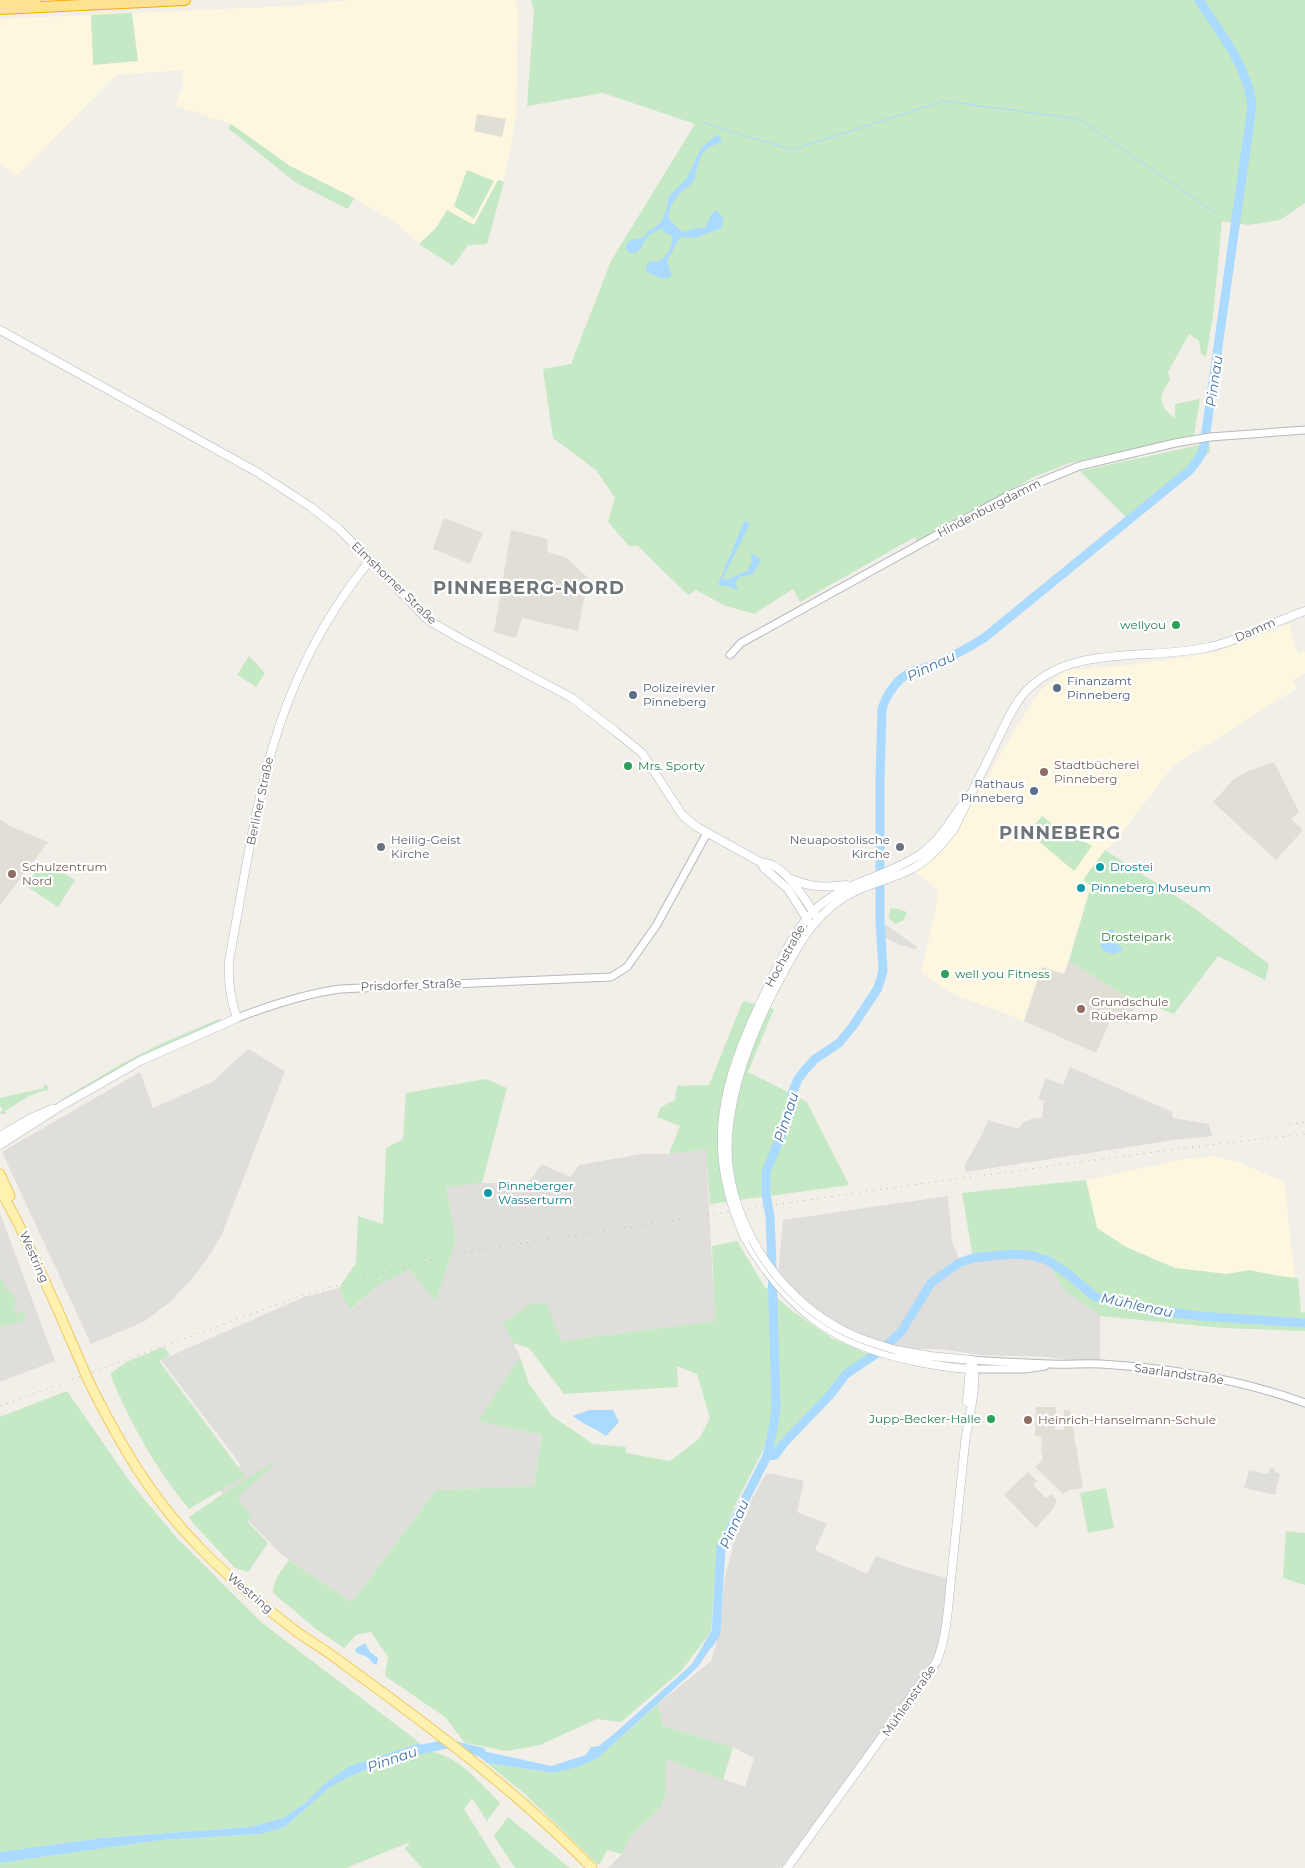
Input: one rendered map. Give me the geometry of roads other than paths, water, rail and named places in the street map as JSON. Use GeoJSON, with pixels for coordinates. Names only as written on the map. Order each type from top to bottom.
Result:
{"type":"FeatureCollection","features":[{"type":"Feature","properties":{"kind":"highway"},"geometry":{"type":"LineString","coordinates":[[0,1],[34,0]]}},
{"type":"Feature","properties":{"kind":"highway"},"geometry":{"type":"LineString","coordinates":[[0,9],[185,0]]}},
{"type":"Feature","properties":{"kind":"main road","name":"Elmshorner Straße"},"geometry":{"type":"LineString","coordinates":[[0,330],[275,484],[329,520],[428,620],[572,698],[635,746],[648,761],[683,816],[707,833],[762,863],[764,868],[788,889],[810,915],[818,919]]}},
{"type":"Feature","properties":{"kind":"main road","name":"Berliner Straße"},"geometry":{"type":"LineString","coordinates":[[237,1018],[230,997],[228,980],[229,961],[262,788],[274,742],[299,677],[320,633],[342,597],[366,564],[368,558]]}},
{"type":"Feature","properties":{"kind":"main road","name":"Damm"},"geometry":{"type":"LineString","coordinates":[[972,790],[1018,703],[1028,688],[1048,674],[1063,666],[1088,659],[1205,648],[1305,611]]}},
{"type":"Feature","properties":{"kind":"main road"},"geometry":{"type":"LineString","coordinates":[[889,874],[918,856],[938,838],[972,790]]}},
{"type":"Feature","properties":{"kind":"main road"},"geometry":{"type":"LineString","coordinates":[[810,915],[832,896],[853,884],[870,881],[915,866],[936,852],[954,829],[972,790]]}},
{"type":"Feature","properties":{"kind":"main road"},"geometry":{"type":"LineString","coordinates":[[952,819],[954,829]]}},
{"type":"Feature","properties":{"kind":"main road"},"geometry":{"type":"LineString","coordinates":[[915,866],[914,863],[918,856]]}},
{"type":"Feature","properties":{"kind":"main road","name":"Elmshorner Straße"},"geometry":{"type":"LineString","coordinates":[[762,863],[768,862],[788,878],[810,915],[812,926]]}},
{"type":"Feature","properties":{"kind":"main road","name":"Elmshorner Straße"},"geometry":{"type":"LineString","coordinates":[[788,878],[816,887],[830,888],[853,884]]}},
{"type":"Feature","properties":{"kind":"main road"},"geometry":{"type":"LineString","coordinates":[[870,881],[846,896],[818,919],[767,997],[746,1051],[730,1113],[728,1137],[730,1170],[743,1219],[760,1252],[790,1292],[820,1317],[845,1332],[895,1353],[929,1364],[972,1369]]}},
{"type":"Feature","properties":{"kind":"main road","name":"Hochstraße"},"geometry":{"type":"LineString","coordinates":[[767,997],[784,956],[810,915]]}},
{"type":"Feature","properties":{"kind":"main road","name":"Prisdorfer Straße"},"geometry":{"type":"LineString","coordinates":[[0,1145],[61,1106],[140,1061],[237,1018]]}},
{"type":"Feature","properties":{"kind":"main road","name":"Prisdorfer Straße"},"geometry":{"type":"LineString","coordinates":[[0,1136],[42,1113],[61,1106]]}},
{"type":"Feature","properties":{"kind":"main road","name":"Westring"},"geometry":{"type":"LineString","coordinates":[[0,1174],[11,1198],[19,1225]]}},
{"type":"Feature","properties":{"kind":"main road","name":"Westring"},"geometry":{"type":"LineString","coordinates":[[0,1189],[19,1225],[89,1382],[113,1430],[136,1470],[168,1512],[199,1547],[260,1603],[420,1720],[514,1793],[592,1868]]}},
{"type":"Feature","properties":{"kind":"main road"},"geometry":{"type":"LineString","coordinates":[[895,1353],[972,1360]]}},
{"type":"Feature","properties":{"kind":"main road","name":"Mühlenstraße"},"geometry":{"type":"LineString","coordinates":[[787,1868],[937,1661],[944,1643],[969,1416],[972,1360]]}},
{"type":"Feature","properties":{"kind":"street","name":"Hindenburgdamm"},"geometry":{"type":"LineString","coordinates":[[730,655],[737,646],[750,638],[1009,495],[1033,484],[1088,464],[1199,438],[1305,430]]}},
{"type":"Feature","properties":{"kind":"street","name":"Prisdorfer Straße"},"geometry":{"type":"LineString","coordinates":[[237,1018],[290,999],[340,989],[611,977],[627,967],[656,926],[707,833]]}},
{"type":"Feature","properties":{"kind":"street","name":"Saarlandstraße"},"geometry":{"type":"LineString","coordinates":[[972,1360],[1050,1364],[1100,1364],[1221,1379],[1274,1391],[1305,1403]]}},
{"type":"Feature","properties":{"kind":"street","name":"Saarlandstraße"},"geometry":{"type":"LineString","coordinates":[[972,1369],[1025,1369],[1050,1364]]}},
{"type":"Feature","properties":{"kind":"water"},"geometry":{"type":"Polygon","coordinates":[[[719,135],[722,142],[709,147],[701,155],[693,183],[676,198],[668,218],[681,231],[688,232],[690,229],[705,228],[712,213],[717,211],[723,218],[722,228],[695,238],[680,237],[667,261],[671,274],[670,277],[661,278],[655,276],[646,271],[647,266],[650,262],[659,261],[664,258],[670,249],[671,235],[665,233],[663,228],[650,234],[636,253],[629,253],[626,244],[631,240],[644,237],[650,229],[653,229],[661,222],[666,211],[669,196],[687,178],[701,148],[715,136],[719,135]]]}},
{"type":"Feature","properties":{"kind":"water"},"geometry":{"type":"Polygon","coordinates":[[[744,521],[750,523],[722,580],[748,571],[752,560],[750,552],[761,560],[753,574],[740,577],[735,583],[739,591],[731,587],[718,585],[744,521]]]}},
{"type":"Feature","properties":{"kind":"water"},"geometry":{"type":"Polygon","coordinates":[[[1111,929],[1115,932],[1112,942],[1123,950],[1114,954],[1103,951],[1100,943],[1105,932],[1111,929]]]}},
{"type":"Feature","properties":{"kind":"water"},"geometry":{"type":"Polygon","coordinates":[[[589,1410],[613,1410],[619,1422],[606,1436],[573,1416],[589,1410]]]}},
{"type":"Feature","properties":{"kind":"water"},"geometry":{"type":"Polygon","coordinates":[[[711,1632],[719,1635],[698,1667],[598,1758],[578,1767],[554,1773],[487,1763],[469,1748],[551,1766],[586,1755],[591,1747],[599,1746],[615,1733],[692,1664],[711,1632]]]}},
{"type":"Feature","properties":{"kind":"water"},"geometry":{"type":"Polygon","coordinates":[[[365,1643],[370,1652],[378,1658],[377,1665],[355,1651],[355,1649],[365,1643]]]}},
{"type":"Feature","properties":{"kind":"water"},"geometry":{"type":"Polygon","coordinates":[[[420,1743],[424,1751],[357,1773],[330,1787],[285,1827],[260,1834],[162,1840],[0,1863],[0,1852],[101,1838],[250,1827],[283,1818],[305,1803],[328,1781],[350,1766],[420,1743]]]}},
{"type":"Feature","properties":{"kind":"waterway","name":"Pinnau"},"geometry":{"type":"LineString","coordinates":[[709,1644],[716,1633],[721,1547],[767,1456],[776,1408],[770,1216],[766,1195],[766,1172],[789,1116],[793,1091],[798,1079],[815,1059],[839,1043],[853,1026],[878,988],[883,971],[880,921],[880,779],[882,709],[884,703],[894,686],[903,677],[936,664],[984,638],[1190,470],[1200,457],[1203,449],[1252,106],[1245,77],[1239,64],[1224,37],[1199,0]]}},
{"type":"Feature","properties":{"kind":"waterway"},"geometry":{"type":"LineString","coordinates":[[704,123],[792,150],[943,101],[1079,119],[1217,214]]}},
{"type":"Feature","properties":{"kind":"waterway","name":"Mühlenau"},"geometry":{"type":"LineString","coordinates":[[767,1456],[775,1455],[830,1395],[846,1374],[882,1350],[901,1332],[931,1283],[959,1263],[973,1258],[1012,1254],[1029,1255],[1047,1260],[1067,1273],[1095,1297],[1136,1307],[1198,1316],[1305,1323]]}},
{"type":"Feature","properties":{"kind":"waterway","name":"Pinnau"},"geometry":{"type":"LineString","coordinates":[[413,1751],[447,1744],[481,1752]]}},
{"type":"Feature","properties":{"kind":"railway"},"geometry":{"type":"LineString","coordinates":[[1289,1125],[1305,1122]]}},
{"type":"Feature","properties":{"kind":"railway"},"geometry":{"type":"LineString","coordinates":[[0,1406],[306,1294],[458,1253],[867,1191],[1184,1148],[1305,1134]]}},
{"type":"Feature","properties":{"kind":"place","name":"wellyou"},"geometry":{"type":"Point","coordinates":[1176,625]}},
{"type":"Feature","properties":{"kind":"place","name":"Finanzamt Pinneberg"},"geometry":{"type":"Point","coordinates":[1057,688]}},
{"type":"Feature","properties":{"kind":"place","name":"Polizeirevier Pinneberg"},"geometry":{"type":"Point","coordinates":[633,695]}},
{"type":"Feature","properties":{"kind":"place","name":"Mrs. Sporty"},"geometry":{"type":"Point","coordinates":[628,766]}},
{"type":"Feature","properties":{"kind":"place","name":"Stadtbücherei Pinneberg"},"geometry":{"type":"Point","coordinates":[1044,772]}},
{"type":"Feature","properties":{"kind":"place","name":"Rathaus Pinneberg"},"geometry":{"type":"Point","coordinates":[1034,791]}},
{"type":"Feature","properties":{"kind":"place","name":"Heilig-Geist Kirche"},"geometry":{"type":"Point","coordinates":[381,847]}},
{"type":"Feature","properties":{"kind":"place","name":"Neuapostolische Kirche"},"geometry":{"type":"Point","coordinates":[900,847]}},
{"type":"Feature","properties":{"kind":"place","name":"Drostei"},"geometry":{"type":"Point","coordinates":[1100,867]}},
{"type":"Feature","properties":{"kind":"place","name":"Schulzentrum Nord"},"geometry":{"type":"Point","coordinates":[12,874]}},
{"type":"Feature","properties":{"kind":"place","name":"Pinneberg Museum"},"geometry":{"type":"Point","coordinates":[1081,888]}},
{"type":"Feature","properties":{"kind":"place","name":"well you Fitness"},"geometry":{"type":"Point","coordinates":[945,974]}},
{"type":"Feature","properties":{"kind":"place","name":"Grundschule Rübekamp"},"geometry":{"type":"Point","coordinates":[1081,1009]}},
{"type":"Feature","properties":{"kind":"place","name":"Pinneberger Wasserturm"},"geometry":{"type":"Point","coordinates":[488,1193]}},
{"type":"Feature","properties":{"kind":"place","name":"Jupp-Becker-Halle"},"geometry":{"type":"Point","coordinates":[991,1419]}},
{"type":"Feature","properties":{"kind":"place","name":"Heinrich-Hanselmann-Schule"},"geometry":{"type":"Point","coordinates":[1028,1420]}},
{"type":"Feature","properties":{"kind":"district","name":"PINNEBERG-NORD"},"geometry":{"type":"Point","coordinates":[529,588]}},
{"type":"Feature","properties":{"kind":"district","name":"PINNEBERG"},"geometry":{"type":"Point","coordinates":[1060,833]}},
{"type":"Feature","properties":{"kind":"park label","name":"Drosteipark"},"geometry":{"type":"Point","coordinates":[1136,937]}}]}
